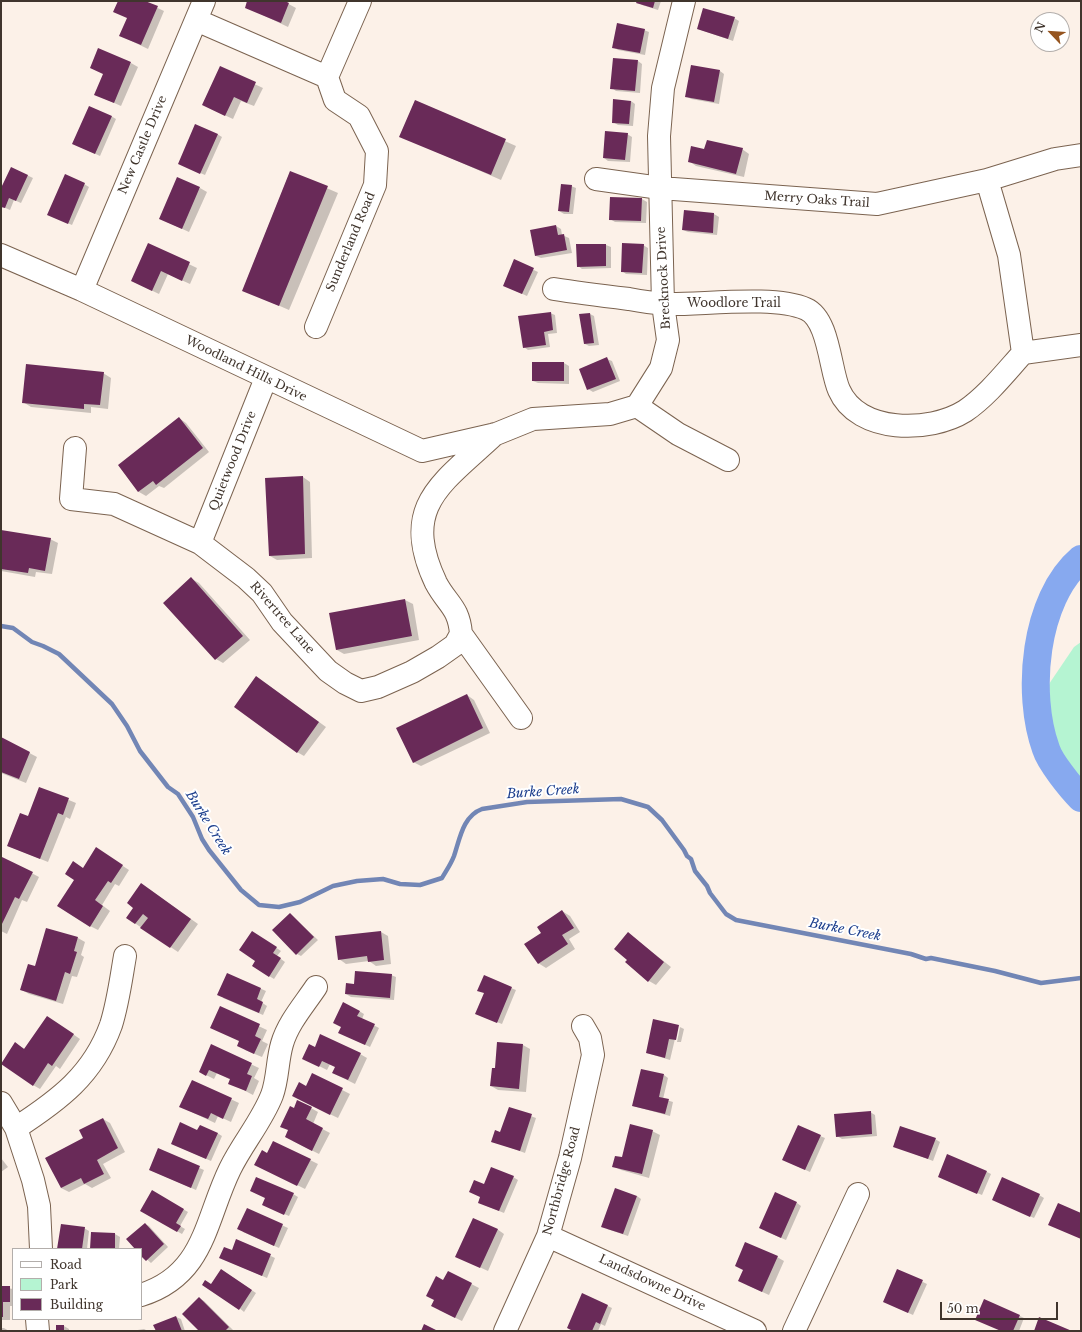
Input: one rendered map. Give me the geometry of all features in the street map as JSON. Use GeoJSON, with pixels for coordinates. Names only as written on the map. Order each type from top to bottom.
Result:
{"type":"FeatureCollection","features":[{"type":"Feature","properties":{"kind":"street"},"geometry":{"type":"LineString","coordinates":[[200,11],[327,77],[360,1]]}},
{"type":"Feature","properties":{"kind":"street","name":"Brecknock Drive"},"geometry":{"type":"LineString","coordinates":[[637,406],[661,368],[668,340],[663,304],[659,136],[663,88],[684,1]]}},
{"type":"Feature","properties":{"kind":"street","name":"New Castle Drive"},"geometry":{"type":"LineString","coordinates":[[82,290],[200,11]]}},
{"type":"Feature","properties":{"kind":"street","name":"Sunderland Road"},"geometry":{"type":"LineString","coordinates":[[316,327],[375,185],[377,151],[359,116],[335,100],[327,77]]}},
{"type":"Feature","properties":{"kind":"street","name":"Merry Oaks Trail"},"geometry":{"type":"LineString","coordinates":[[596,179],[660,188],[877,204],[987,180],[1055,159],[1081,156]]}},
{"type":"Feature","properties":{"kind":"street"},"geometry":{"type":"LineString","coordinates":[[987,180],[1009,255],[1023,353],[1081,344]]}},
{"type":"Feature","properties":{"kind":"street","name":"Woodland Hills Drive"},"geometry":{"type":"LineString","coordinates":[[1,255],[82,290],[422,451],[496,434]]}},
{"type":"Feature","properties":{"kind":"street","name":"Woodlore Trail"},"geometry":{"type":"LineString","coordinates":[[554,289],[663,304],[767,302],[794,305],[807,309],[817,319],[830,347],[833,368],[839,390],[846,402],[863,415],[883,424],[897,426],[940,421],[960,413],[994,386],[1023,353]]}},
{"type":"Feature","properties":{"kind":"street","name":"Quietwood Drive"},"geometry":{"type":"LineString","coordinates":[[200,543],[266,378]]}},
{"type":"Feature","properties":{"kind":"street"},"geometry":{"type":"LineString","coordinates":[[521,718],[461,634],[460,619],[439,589],[425,556],[422,528],[424,513],[430,500],[448,478],[496,434],[532,419],[610,414],[637,406],[678,434],[728,460]]}},
{"type":"Feature","properties":{"kind":"street","name":"Rivertree Lane"},"geometry":{"type":"LineString","coordinates":[[75,448],[71,499],[114,504],[200,543],[246,578],[262,593],[282,622],[328,671],[345,683],[361,691],[392,681],[438,658],[455,645],[461,634]]}},
{"type":"Feature","properties":{"kind":"street"},"geometry":{"type":"LineString","coordinates":[[16,1128],[46,1108],[74,1085],[88,1069],[103,1044],[111,1024],[125,956]]}},
{"type":"Feature","properties":{"kind":"street"},"geometry":{"type":"LineString","coordinates":[[142,1295],[156,1290],[174,1278],[185,1269],[194,1257],[207,1232],[229,1170],[272,1095],[281,1045],[286,1032],[316,987]]}},
{"type":"Feature","properties":{"kind":"street","name":"Northbridge Road"},"geometry":{"type":"LineString","coordinates":[[505,1331],[548,1236],[570,1158],[593,1055],[590,1038],[583,1026]]}},
{"type":"Feature","properties":{"kind":"street"},"geometry":{"type":"LineString","coordinates":[[1,1103],[16,1128],[33,1180],[39,1206],[41,1248]]}},
{"type":"Feature","properties":{"kind":"street"},"geometry":{"type":"LineString","coordinates":[[794,1331],[858,1194]]}},
{"type":"Feature","properties":{"kind":"street","name":"Landsdowne Drive"},"geometry":{"type":"LineString","coordinates":[[548,1236],[755,1331]]}},
{"type":"Feature","properties":{"kind":"street"},"geometry":{"type":"LineString","coordinates":[[37,1320],[38,1331]]}},
{"type":"Feature","properties":{"kind":"green space"},"geometry":{"type":"Polygon","coordinates":[[[1081,642],[1081,785],[1077,782],[1051,738],[1049,684],[1074,647],[1081,642]]]}},
{"type":"Feature","properties":{"kind":"building"},"geometry":{"type":"Polygon","coordinates":[[[118,1],[145,1],[158,6],[141,45],[119,36],[127,18],[113,12],[118,1]]]}},
{"type":"Feature","properties":{"kind":"building"},"geometry":{"type":"Polygon","coordinates":[[[247,1],[285,1],[289,3],[281,23],[245,8],[247,1]]]}},
{"type":"Feature","properties":{"kind":"building"},"geometry":{"type":"Polygon","coordinates":[[[637,1],[655,1],[653,8],[636,3],[637,1]]]}},
{"type":"Feature","properties":{"kind":"building"},"geometry":{"type":"Polygon","coordinates":[[[703,8],[735,17],[728,39],[697,29],[703,8]]]}},
{"type":"Feature","properties":{"kind":"building"},"geometry":{"type":"Polygon","coordinates":[[[617,23],[645,29],[640,53],[612,48],[617,23]]]}},
{"type":"Feature","properties":{"kind":"building"},"geometry":{"type":"Polygon","coordinates":[[[98,48],[131,62],[114,103],[94,95],[103,74],[90,68],[98,48]]]}},
{"type":"Feature","properties":{"kind":"building"},"geometry":{"type":"Polygon","coordinates":[[[613,58],[638,60],[635,91],[610,89],[613,58]]]}},
{"type":"Feature","properties":{"kind":"building"},"geometry":{"type":"Polygon","coordinates":[[[691,65],[720,70],[714,102],[685,97],[691,65]]]}},
{"type":"Feature","properties":{"kind":"building"},"geometry":{"type":"Polygon","coordinates":[[[220,66],[256,82],[247,103],[234,97],[225,116],[202,105],[220,66]]]}},
{"type":"Feature","properties":{"kind":"building"},"geometry":{"type":"Polygon","coordinates":[[[613,99],[631,101],[629,124],[612,123],[613,99]]]}},
{"type":"Feature","properties":{"kind":"building"},"geometry":{"type":"Polygon","coordinates":[[[415,100],[506,139],[491,175],[399,137],[415,100]]]}},
{"type":"Feature","properties":{"kind":"building"},"geometry":{"type":"Polygon","coordinates":[[[89,106],[112,116],[95,154],[72,144],[89,106]]]}},
{"type":"Feature","properties":{"kind":"building"},"geometry":{"type":"Polygon","coordinates":[[[195,124],[218,134],[200,174],[178,164],[195,124]]]}},
{"type":"Feature","properties":{"kind":"building"},"geometry":{"type":"Polygon","coordinates":[[[605,131],[628,133],[625,160],[603,158],[605,131]]]}},
{"type":"Feature","properties":{"kind":"building"},"geometry":{"type":"Polygon","coordinates":[[[707,140],[743,148],[736,174],[688,162],[691,146],[704,149],[707,140]]]}},
{"type":"Feature","properties":{"kind":"building"},"geometry":{"type":"Polygon","coordinates":[[[11,167],[28,175],[16,201],[9,198],[5,208],[1,207],[1,188],[11,167]]]}},
{"type":"Feature","properties":{"kind":"building"},"geometry":{"type":"Polygon","coordinates":[[[290,171],[328,186],[279,306],[242,291],[290,171]]]}},
{"type":"Feature","properties":{"kind":"building"},"geometry":{"type":"Polygon","coordinates":[[[65,174],[85,183],[68,224],[47,215],[65,174]]]}},
{"type":"Feature","properties":{"kind":"building"},"geometry":{"type":"Polygon","coordinates":[[[177,177],[200,187],[182,229],[159,219],[177,177]]]}},
{"type":"Feature","properties":{"kind":"building"},"geometry":{"type":"Polygon","coordinates":[[[561,184],[572,185],[569,212],[558,211],[561,184]]]}},
{"type":"Feature","properties":{"kind":"building"},"geometry":{"type":"Polygon","coordinates":[[[610,197],[642,198],[641,221],[609,220],[610,197]]]}},
{"type":"Feature","properties":{"kind":"building"},"geometry":{"type":"Polygon","coordinates":[[[684,210],[714,213],[713,233],[682,230],[684,210]]]}},
{"type":"Feature","properties":{"kind":"building"},"geometry":{"type":"Polygon","coordinates":[[[556,225],[558,235],[564,234],[567,250],[535,256],[530,230],[556,225]]]}},
{"type":"Feature","properties":{"kind":"building"},"geometry":{"type":"Polygon","coordinates":[[[148,243],[190,262],[182,281],[161,271],[152,291],[131,281],[148,243]]]}},
{"type":"Feature","properties":{"kind":"building"},"geometry":{"type":"Polygon","coordinates":[[[622,243],[644,244],[642,273],[621,272],[622,243]]]}},
{"type":"Feature","properties":{"kind":"building"},"geometry":{"type":"Polygon","coordinates":[[[576,244],[606,244],[606,266],[577,267],[576,244]]]}},
{"type":"Feature","properties":{"kind":"building"},"geometry":{"type":"Polygon","coordinates":[[[514,259],[534,268],[522,294],[503,286],[514,259]]]}},
{"type":"Feature","properties":{"kind":"building"},"geometry":{"type":"Polygon","coordinates":[[[551,312],[553,330],[544,332],[546,345],[523,348],[518,316],[551,312]]]}},
{"type":"Feature","properties":{"kind":"building"},"geometry":{"type":"Polygon","coordinates":[[[590,313],[594,343],[584,344],[579,314],[590,313]]]}},
{"type":"Feature","properties":{"kind":"building"},"geometry":{"type":"Polygon","coordinates":[[[607,357],[616,379],[587,390],[579,369],[607,357]]]}},
{"type":"Feature","properties":{"kind":"building"},"geometry":{"type":"Polygon","coordinates":[[[532,362],[564,362],[564,381],[532,381],[532,362]]]}},
{"type":"Feature","properties":{"kind":"building"},"geometry":{"type":"Polygon","coordinates":[[[26,364],[104,372],[100,405],[84,404],[84,409],[22,403],[26,364]]]}},
{"type":"Feature","properties":{"kind":"building"},"geometry":{"type":"Polygon","coordinates":[[[179,417],[203,448],[156,485],[153,481],[138,492],[118,465],[179,417]]]}},
{"type":"Feature","properties":{"kind":"building"},"geometry":{"type":"Polygon","coordinates":[[[303,476],[305,554],[269,556],[265,478],[303,476]]]}},
{"type":"Feature","properties":{"kind":"building"},"geometry":{"type":"Polygon","coordinates":[[[1,530],[51,538],[45,571],[29,568],[28,573],[1,569],[1,530]]]}},
{"type":"Feature","properties":{"kind":"building"},"geometry":{"type":"Polygon","coordinates":[[[191,577],[243,636],[215,660],[163,603],[191,577]]]}},
{"type":"Feature","properties":{"kind":"building"},"geometry":{"type":"Polygon","coordinates":[[[405,599],[412,636],[336,650],[329,613],[405,599]]]}},
{"type":"Feature","properties":{"kind":"building"},"geometry":{"type":"Polygon","coordinates":[[[256,676],[319,722],[297,753],[234,707],[256,676]]]}},
{"type":"Feature","properties":{"kind":"building"},"geometry":{"type":"Polygon","coordinates":[[[467,694],[483,728],[413,763],[396,728],[467,694]]]}},
{"type":"Feature","properties":{"kind":"building"},"geometry":{"type":"Polygon","coordinates":[[[1,737],[30,752],[19,779],[1,772],[1,737]]]}},
{"type":"Feature","properties":{"kind":"building"},"geometry":{"type":"Polygon","coordinates":[[[39,787],[69,798],[63,815],[58,813],[40,859],[7,846],[20,813],[28,816],[39,787]]]}},
{"type":"Feature","properties":{"kind":"building"},"geometry":{"type":"Polygon","coordinates":[[[96,847],[123,865],[111,883],[108,881],[95,900],[103,906],[90,927],[57,906],[74,880],[65,874],[73,861],[83,868],[96,847]]]}},
{"type":"Feature","properties":{"kind":"building"},"geometry":{"type":"Polygon","coordinates":[[[2,857],[33,872],[19,899],[15,897],[1,926],[2,857]]]}},
{"type":"Feature","properties":{"kind":"building"},"geometry":{"type":"Polygon","coordinates":[[[141,883],[191,919],[170,948],[140,928],[148,918],[143,914],[135,924],[126,918],[133,908],[127,903],[141,883]]]}},
{"type":"Feature","properties":{"kind":"building"},"geometry":{"type":"Polygon","coordinates":[[[562,910],[574,928],[562,935],[568,944],[538,964],[524,944],[541,933],[537,927],[562,910]]]}},
{"type":"Feature","properties":{"kind":"building"},"geometry":{"type":"Polygon","coordinates":[[[290,913],[314,937],[296,955],[272,930],[290,913]]]}},
{"type":"Feature","properties":{"kind":"building"},"geometry":{"type":"Polygon","coordinates":[[[46,928],[78,937],[74,951],[77,952],[70,974],[65,972],[56,1001],[20,990],[28,964],[35,966],[46,928]]]}},
{"type":"Feature","properties":{"kind":"building"},"geometry":{"type":"Polygon","coordinates":[[[252,931],[277,947],[273,953],[281,958],[269,977],[252,966],[255,961],[239,950],[252,931]]]}},
{"type":"Feature","properties":{"kind":"building"},"geometry":{"type":"Polygon","coordinates":[[[381,931],[384,960],[368,962],[367,956],[338,960],[335,936],[381,931]]]}},
{"type":"Feature","properties":{"kind":"building"},"geometry":{"type":"Polygon","coordinates":[[[628,932],[664,962],[648,982],[625,962],[627,960],[614,949],[628,932]]]}},
{"type":"Feature","properties":{"kind":"building"},"geometry":{"type":"Polygon","coordinates":[[[355,971],[392,974],[390,998],[345,994],[346,983],[354,984],[355,971]]]}},
{"type":"Feature","properties":{"kind":"building"},"geometry":{"type":"Polygon","coordinates":[[[227,973],[261,988],[257,999],[263,1002],[259,1013],[217,995],[227,973]]]}},
{"type":"Feature","properties":{"kind":"building"},"geometry":{"type":"Polygon","coordinates":[[[484,975],[512,987],[497,1023],[475,1014],[484,993],[477,991],[484,975]]]}},
{"type":"Feature","properties":{"kind":"building"},"geometry":{"type":"Polygon","coordinates":[[[343,1002],[360,1011],[357,1016],[375,1024],[365,1045],[338,1033],[341,1027],[333,1023],[343,1002]]]}},
{"type":"Feature","properties":{"kind":"building"},"geometry":{"type":"Polygon","coordinates":[[[220,1006],[260,1024],[255,1036],[261,1039],[254,1054],[237,1046],[239,1041],[210,1028],[220,1006]]]}},
{"type":"Feature","properties":{"kind":"building"},"geometry":{"type":"Polygon","coordinates":[[[47,1016],[74,1034],[52,1066],[48,1063],[33,1086],[1,1064],[15,1042],[24,1049],[47,1016]]]}},
{"type":"Feature","properties":{"kind":"building"},"geometry":{"type":"Polygon","coordinates":[[[653,1019],[679,1025],[676,1040],[669,1039],[665,1058],[646,1053],[653,1019]]]}},
{"type":"Feature","properties":{"kind":"building"},"geometry":{"type":"Polygon","coordinates":[[[320,1034],[361,1053],[348,1080],[332,1073],[335,1067],[322,1061],[319,1067],[302,1059],[309,1044],[315,1047],[320,1034]]]}},
{"type":"Feature","properties":{"kind":"building"},"geometry":{"type":"Polygon","coordinates":[[[497,1042],[523,1044],[519,1089],[490,1086],[492,1068],[495,1068],[497,1042]]]}},
{"type":"Feature","properties":{"kind":"building"},"geometry":{"type":"Polygon","coordinates":[[[211,1044],[252,1063],[247,1074],[252,1076],[246,1091],[228,1084],[230,1079],[209,1070],[206,1076],[199,1072],[211,1044]]]}},
{"type":"Feature","properties":{"kind":"building"},"geometry":{"type":"Polygon","coordinates":[[[641,1069],[664,1074],[659,1097],[669,1099],[665,1114],[632,1106],[641,1069]]]}},
{"type":"Feature","properties":{"kind":"building"},"geometry":{"type":"Polygon","coordinates":[[[312,1073],[343,1088],[330,1115],[292,1096],[299,1082],[306,1086],[312,1073]]]}},
{"type":"Feature","properties":{"kind":"building"},"geometry":{"type":"Polygon","coordinates":[[[192,1080],[232,1098],[223,1119],[211,1113],[208,1119],[179,1107],[192,1080]]]}},
{"type":"Feature","properties":{"kind":"building"},"geometry":{"type":"Polygon","coordinates":[[[297,1100],[312,1107],[306,1119],[323,1128],[312,1151],[285,1137],[288,1130],[280,1127],[290,1106],[294,1108],[297,1100]]]}},
{"type":"Feature","properties":{"kind":"building"},"geometry":{"type":"Polygon","coordinates":[[[509,1107],[532,1114],[520,1151],[491,1142],[495,1130],[500,1132],[509,1107]]]}},
{"type":"Feature","properties":{"kind":"building"},"geometry":{"type":"Polygon","coordinates":[[[871,1111],[872,1134],[836,1137],[834,1114],[871,1111]]]}},
{"type":"Feature","properties":{"kind":"building"},"geometry":{"type":"Polygon","coordinates":[[[103,1118],[118,1148],[97,1160],[104,1174],[84,1184],[81,1178],[61,1188],[45,1158],[83,1138],[79,1130],[103,1118]]]}},
{"type":"Feature","properties":{"kind":"building"},"geometry":{"type":"Polygon","coordinates":[[[180,1122],[197,1130],[200,1125],[218,1133],[206,1159],[171,1144],[180,1122]]]}},
{"type":"Feature","properties":{"kind":"building"},"geometry":{"type":"Polygon","coordinates":[[[630,1124],[653,1130],[642,1174],[612,1167],[615,1156],[622,1157],[630,1124]]]}},
{"type":"Feature","properties":{"kind":"building"},"geometry":{"type":"Polygon","coordinates":[[[798,1125],[821,1135],[805,1170],[782,1160],[798,1125]]]}},
{"type":"Feature","properties":{"kind":"building"},"geometry":{"type":"Polygon","coordinates":[[[900,1126],[936,1138],[928,1159],[893,1147],[900,1126]]]}},
{"type":"Feature","properties":{"kind":"building"},"geometry":{"type":"Polygon","coordinates":[[[273,1141],[311,1159],[297,1186],[254,1165],[262,1150],[267,1153],[273,1141]]]}},
{"type":"Feature","properties":{"kind":"building"},"geometry":{"type":"Polygon","coordinates":[[[158,1148],[200,1166],[191,1188],[149,1170],[158,1148]]]}},
{"type":"Feature","properties":{"kind":"building"},"geometry":{"type":"Polygon","coordinates":[[[947,1154],[987,1171],[977,1194],[938,1177],[947,1154]]]}},
{"type":"Feature","properties":{"kind":"building"},"geometry":{"type":"Polygon","coordinates":[[[491,1167],[514,1176],[499,1211],[478,1203],[480,1197],[469,1192],[474,1180],[484,1184],[491,1167]]]}},
{"type":"Feature","properties":{"kind":"building"},"geometry":{"type":"Polygon","coordinates":[[[256,1177],[294,1193],[284,1215],[262,1205],[265,1198],[250,1191],[256,1177]]]}},
{"type":"Feature","properties":{"kind":"building"},"geometry":{"type":"Polygon","coordinates":[[[1002,1177],[1040,1194],[1030,1217],[992,1200],[1002,1177]]]}},
{"type":"Feature","properties":{"kind":"building"},"geometry":{"type":"Polygon","coordinates":[[[615,1188],[637,1196],[623,1234],[601,1227],[615,1188]]]}},
{"type":"Feature","properties":{"kind":"building"},"geometry":{"type":"Polygon","coordinates":[[[152,1190],[184,1209],[176,1223],[181,1226],[177,1232],[140,1211],[152,1190]]]}},
{"type":"Feature","properties":{"kind":"building"},"geometry":{"type":"Polygon","coordinates":[[[775,1192],[797,1202],[781,1238],[759,1228],[775,1192]]]}},
{"type":"Feature","properties":{"kind":"building"},"geometry":{"type":"Polygon","coordinates":[[[1058,1203],[1081,1213],[1081,1239],[1048,1225],[1058,1203]]]}},
{"type":"Feature","properties":{"kind":"building"},"geometry":{"type":"Polygon","coordinates":[[[247,1208],[283,1224],[274,1246],[237,1229],[247,1208]]]}},
{"type":"Feature","properties":{"kind":"building"},"geometry":{"type":"Polygon","coordinates":[[[473,1218],[498,1229],[480,1268],[455,1257],[473,1218]]]}},
{"type":"Feature","properties":{"kind":"building"},"geometry":{"type":"Polygon","coordinates":[[[145,1223],[164,1244],[146,1261],[142,1257],[142,1248],[134,1248],[126,1239],[145,1223]]]}},
{"type":"Feature","properties":{"kind":"building"},"geometry":{"type":"Polygon","coordinates":[[[61,1224],[85,1227],[82,1248],[57,1248],[61,1224]]]}},
{"type":"Feature","properties":{"kind":"building"},"geometry":{"type":"Polygon","coordinates":[[[91,1232],[115,1233],[115,1248],[90,1248],[91,1232]]]}},
{"type":"Feature","properties":{"kind":"building"},"geometry":{"type":"Polygon","coordinates":[[[236,1239],[271,1254],[262,1276],[219,1258],[224,1247],[232,1250],[236,1239]]]}},
{"type":"Feature","properties":{"kind":"building"},"geometry":{"type":"Polygon","coordinates":[[[745,1242],[778,1256],[762,1292],[738,1281],[743,1270],[735,1266],[745,1242]]]}},
{"type":"Feature","properties":{"kind":"building"},"geometry":{"type":"Polygon","coordinates":[[[221,1269],[252,1290],[239,1310],[202,1285],[205,1280],[211,1284],[221,1269]]]}},
{"type":"Feature","properties":{"kind":"building"},"geometry":{"type":"Polygon","coordinates":[[[897,1269],[923,1280],[908,1313],[883,1302],[897,1269]]]}},
{"type":"Feature","properties":{"kind":"building"},"geometry":{"type":"Polygon","coordinates":[[[448,1271],[472,1283],[455,1318],[431,1306],[434,1300],[426,1296],[436,1276],[443,1280],[448,1271]]]}},
{"type":"Feature","properties":{"kind":"building"},"geometry":{"type":"Polygon","coordinates":[[[1,1286],[10,1286],[10,1302],[3,1302],[3,1317],[1,1317],[1,1286]]]}},
{"type":"Feature","properties":{"kind":"building"},"geometry":{"type":"Polygon","coordinates":[[[582,1293],[608,1305],[600,1324],[596,1322],[592,1331],[573,1331],[567,1328],[582,1293]]]}},
{"type":"Feature","properties":{"kind":"building"},"geometry":{"type":"Polygon","coordinates":[[[199,1297],[229,1327],[225,1331],[199,1331],[182,1314],[199,1297]]]}},
{"type":"Feature","properties":{"kind":"building"},"geometry":{"type":"Polygon","coordinates":[[[984,1299],[1020,1315],[1013,1331],[1001,1331],[975,1320],[984,1299]]]}},
{"type":"Feature","properties":{"kind":"building"},"geometry":{"type":"Polygon","coordinates":[[[176,1316],[182,1331],[156,1331],[153,1325],[176,1316]]]}},
{"type":"Feature","properties":{"kind":"building"},"geometry":{"type":"Polygon","coordinates":[[[1039,1317],[1072,1331],[1034,1331],[1039,1317]]]}},
{"type":"Feature","properties":{"kind":"building"},"geometry":{"type":"Polygon","coordinates":[[[424,1324],[438,1331],[421,1331],[424,1324]]]}},
{"type":"Feature","properties":{"kind":"building"},"geometry":{"type":"Polygon","coordinates":[[[56,1325],[64,1325],[64,1331],[56,1331],[56,1325]]]}},
{"type":"Feature","properties":{"kind":"waterway"},"geometry":{"type":"LineString","coordinates":[[1081,559],[1065,576],[1053,598],[1044,622],[1038,648],[1036,675],[1036,702],[1040,727],[1046,749],[1056,768],[1081,798]]}},
{"type":"Feature","properties":{"kind":"waterway","name":"Burke Creek"},"geometry":{"type":"LineString","coordinates":[[1,626],[13,628],[32,642],[59,654],[112,704],[127,726],[140,751],[168,787],[178,794],[193,817],[202,839],[209,850],[241,890],[259,905],[279,907],[300,902],[333,886],[357,881],[383,879],[400,884],[420,885],[442,878],[453,859],[460,835],[466,822],[476,812],[482,809],[527,802],[621,799],[648,807],[662,820],[687,856],[691,859],[695,871],[707,886],[710,893],[726,914],[736,920],[911,954],[926,959],[931,958],[995,971],[1041,983],[1081,978]]}}]}
